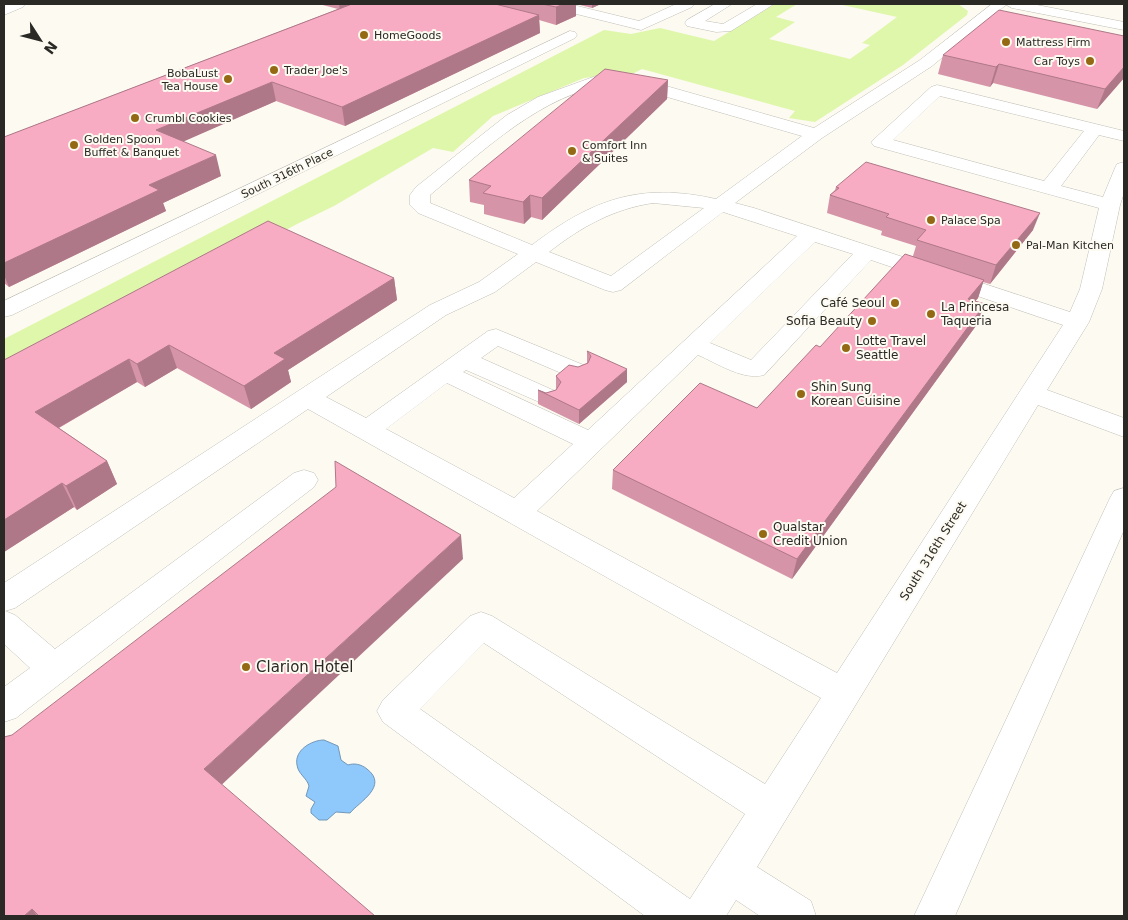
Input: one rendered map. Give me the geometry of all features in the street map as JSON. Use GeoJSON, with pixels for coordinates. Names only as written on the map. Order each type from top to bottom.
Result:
{"type":"FeatureCollection","features":[{"type":"Feature","properties":{"kind":"street"},"geometry":{"type":"LineString","coordinates":[[4,11],[18,4]]}},
{"type":"Feature","properties":{"kind":"street"},"geometry":{"type":"LineString","coordinates":[[553,4],[641,26],[647,25],[687,4]]}},
{"type":"Feature","properties":{"kind":"street"},"geometry":{"type":"LineString","coordinates":[[692,22],[691,15],[711,4]]}},
{"type":"Feature","properties":{"kind":"street"},"geometry":{"type":"LineString","coordinates":[[692,22],[725,4]]}},
{"type":"Feature","properties":{"kind":"street"},"geometry":{"type":"LineString","coordinates":[[692,22],[716,28],[726,28],[767,4]]}},
{"type":"Feature","properties":{"kind":"street"},"geometry":{"type":"LineString","coordinates":[[816,134],[683,95],[624,81],[596,80],[568,90],[513,119],[423,191],[420,195],[420,205],[425,209],[613,285],[816,134],[926,63],[1000,4]]}},
{"type":"Feature","properties":{"kind":"street"},"geometry":{"type":"LineString","coordinates":[[1012,4],[1026,14],[1124,26]]}},
{"type":"Feature","properties":{"kind":"street","name":"South 316th Place"},"geometry":{"type":"LineString","coordinates":[[4,310],[561,32]]}},
{"type":"Feature","properties":{"kind":"street"},"geometry":{"type":"LineString","coordinates":[[1110,205],[880,142],[937,90],[1124,136]]}},
{"type":"Feature","properties":{"kind":"street"},"geometry":{"type":"LineString","coordinates":[[1049,188],[1095,129]]}},
{"type":"Feature","properties":{"kind":"street","name":"South 316th Street"},"geometry":{"type":"LineString","coordinates":[[704,916],[1077,322],[1091,289],[1110,205],[1124,168]]}},
{"type":"Feature","properties":{"kind":"street"},"geometry":{"type":"LineString","coordinates":[[4,599],[438,310],[481,290],[582,220],[617,203],[643,198],[666,197],[719,205],[747,212],[1077,322]]}},
{"type":"Feature","properties":{"kind":"street"},"geometry":{"type":"LineString","coordinates":[[517,513],[611,411],[694,345],[811,234]]}},
{"type":"Feature","properties":{"kind":"street"},"geometry":{"type":"LineString","coordinates":[[694,345],[755,370],[867,252]]}},
{"type":"Feature","properties":{"kind":"street"},"geometry":{"type":"LineString","coordinates":[[473,352],[611,411]]}},
{"type":"Feature","properties":{"kind":"street"},"geometry":{"type":"LineString","coordinates":[[367,430],[473,352]]}},
{"type":"Feature","properties":{"kind":"street"},"geometry":{"type":"LineString","coordinates":[[473,352],[562,384],[473,352]]}},
{"type":"Feature","properties":{"kind":"street"},"geometry":{"type":"LineString","coordinates":[[1032,393],[1124,428]]}},
{"type":"Feature","properties":{"kind":"street"},"geometry":{"type":"LineString","coordinates":[[307,397],[843,693]]}},
{"type":"Feature","properties":{"kind":"street"},"geometry":{"type":"LineString","coordinates":[[4,707],[304,480]]}},
{"type":"Feature","properties":{"kind":"street"},"geometry":{"type":"LineString","coordinates":[[934,916],[1124,498]]}},
{"type":"Feature","properties":{"kind":"street"},"geometry":{"type":"LineString","coordinates":[[4,624],[54,668]]}},
{"type":"Feature","properties":{"kind":"street"},"geometry":{"type":"LineString","coordinates":[[679,916],[395,711],[481,625],[771,809]]}},
{"type":"Feature","properties":{"kind":"street"},"geometry":{"type":"LineString","coordinates":[[731,872],[796,916]]}},
{"type":"Feature","properties":{"kind":"green space"},"geometry":{"type":"Polygon","coordinates":[[[775,4],[797,4],[776,17],[795,22],[769,39],[850,59],[870,45],[862,43],[897,17],[838,4],[958,4],[968,11],[967,15],[903,65],[815,122],[789,118],[795,111],[642,69],[630,75],[584,78],[493,116],[453,152],[433,148],[334,206],[4,381],[4,339],[604,30],[631,34],[660,28],[714,41],[775,4]]]}},
{"type":"Feature","properties":{"kind":"water"},"geometry":{"type":"Polygon","coordinates":[[[324,740],[338,746],[341,760],[348,765],[358,764],[365,767],[373,775],[375,782],[370,793],[350,813],[336,812],[327,820],[319,820],[311,813],[315,802],[306,796],[309,786],[298,768],[297,760],[301,750],[309,744],[324,740]]]}},
{"type":"Feature","properties":{"kind":"building"},"geometry":{"type":"Polygon","coordinates":[[[352,4],[495,4],[539,15],[342,107],[272,82],[156,130],[216,155],[149,185],[159,190],[4,263],[4,137],[352,4]]]}},
{"type":"Feature","properties":{"kind":"building"},"geometry":{"type":"Polygon","coordinates":[[[542,4],[564,4],[556,7],[542,4]]]}},
{"type":"Feature","properties":{"kind":"building"},"geometry":{"type":"Polygon","coordinates":[[[999,10],[1124,36],[1124,67],[1105,89],[999,64],[996,67],[943,55],[999,10]]]}},
{"type":"Feature","properties":{"kind":"building","name":"Comfort Inn & Suites"},"geometry":{"type":"Polygon","coordinates":[[[605,69],[668,80],[542,198],[530,195],[523,202],[483,193],[491,186],[469,180],[605,69]]]}},
{"type":"Feature","properties":{"kind":"building"},"geometry":{"type":"Polygon","coordinates":[[[866,162],[1040,213],[996,265],[917,240],[926,230],[886,217],[889,214],[830,195],[839,188],[836,187],[866,162]]]}},
{"type":"Feature","properties":{"kind":"building"},"geometry":{"type":"Polygon","coordinates":[[[268,221],[394,278],[274,353],[285,359],[244,386],[169,345],[137,364],[129,359],[35,412],[107,461],[66,486],[62,483],[4,520],[4,360],[268,221]]]}},
{"type":"Feature","properties":{"kind":"building"},"geometry":{"type":"Polygon","coordinates":[[[905,254],[984,280],[968,299],[985,304],[797,559],[613,470],[700,383],[757,408],[816,345],[820,347],[905,254]]]}},
{"type":"Feature","properties":{"kind":"building"},"geometry":{"type":"Polygon","coordinates":[[[587,351],[627,369],[579,410],[538,390],[546,393],[556,390],[561,382],[556,376],[569,365],[578,367],[588,363],[591,356],[587,351]]]}},
{"type":"Feature","properties":{"kind":"building","name":"Clarion Hotel"},"geometry":{"type":"Polygon","coordinates":[[[335,461],[461,535],[204,769],[375,916],[39,916],[32,909],[24,916],[4,916],[4,737],[12,735],[336,487],[335,461]]]}},
{"type":"Feature","properties":{"kind":"place","name":"HomeGoods"},"geometry":{"type":"Point","coordinates":[364,35]}},
{"type":"Feature","properties":{"kind":"place","name":"Mattress Firm"},"geometry":{"type":"Point","coordinates":[1006,42]}},
{"type":"Feature","properties":{"kind":"place","name":"Car Toys"},"geometry":{"type":"Point","coordinates":[1090,61]}},
{"type":"Feature","properties":{"kind":"place","name":"Trader Joe's"},"geometry":{"type":"Point","coordinates":[274,70]}},
{"type":"Feature","properties":{"kind":"place","name":"BobaLust Tea House"},"geometry":{"type":"Point","coordinates":[228,79]}},
{"type":"Feature","properties":{"kind":"place","name":"Crumbl Cookies"},"geometry":{"type":"Point","coordinates":[135,118]}},
{"type":"Feature","properties":{"kind":"place","name":"Golden Spoon Buffet & Banquet"},"geometry":{"type":"Point","coordinates":[74,145]}},
{"type":"Feature","properties":{"kind":"place","name":"Comfort Inn & Suites"},"geometry":{"type":"Point","coordinates":[572,151]}},
{"type":"Feature","properties":{"kind":"place","name":"Palace Spa"},"geometry":{"type":"Point","coordinates":[931,220]}},
{"type":"Feature","properties":{"kind":"place","name":"Pal-Man Kitchen"},"geometry":{"type":"Point","coordinates":[1016,245]}},
{"type":"Feature","properties":{"kind":"place","name":"Café Seoul"},"geometry":{"type":"Point","coordinates":[895,303]}},
{"type":"Feature","properties":{"kind":"place","name":"La Princesa Taqueria"},"geometry":{"type":"Point","coordinates":[931,314]}},
{"type":"Feature","properties":{"kind":"place","name":"Sofia Beauty"},"geometry":{"type":"Point","coordinates":[872,321]}},
{"type":"Feature","properties":{"kind":"place","name":"Lotte Travel Seattle"},"geometry":{"type":"Point","coordinates":[846,348]}},
{"type":"Feature","properties":{"kind":"place","name":"Shin Sung Korean Cuisine"},"geometry":{"type":"Point","coordinates":[801,394]}},
{"type":"Feature","properties":{"kind":"place","name":"Qualstar Credit Union"},"geometry":{"type":"Point","coordinates":[763,534]}},
{"type":"Feature","properties":{"kind":"place","name":"Clarion Hotel"},"geometry":{"type":"Point","coordinates":[246,667]}}]}
